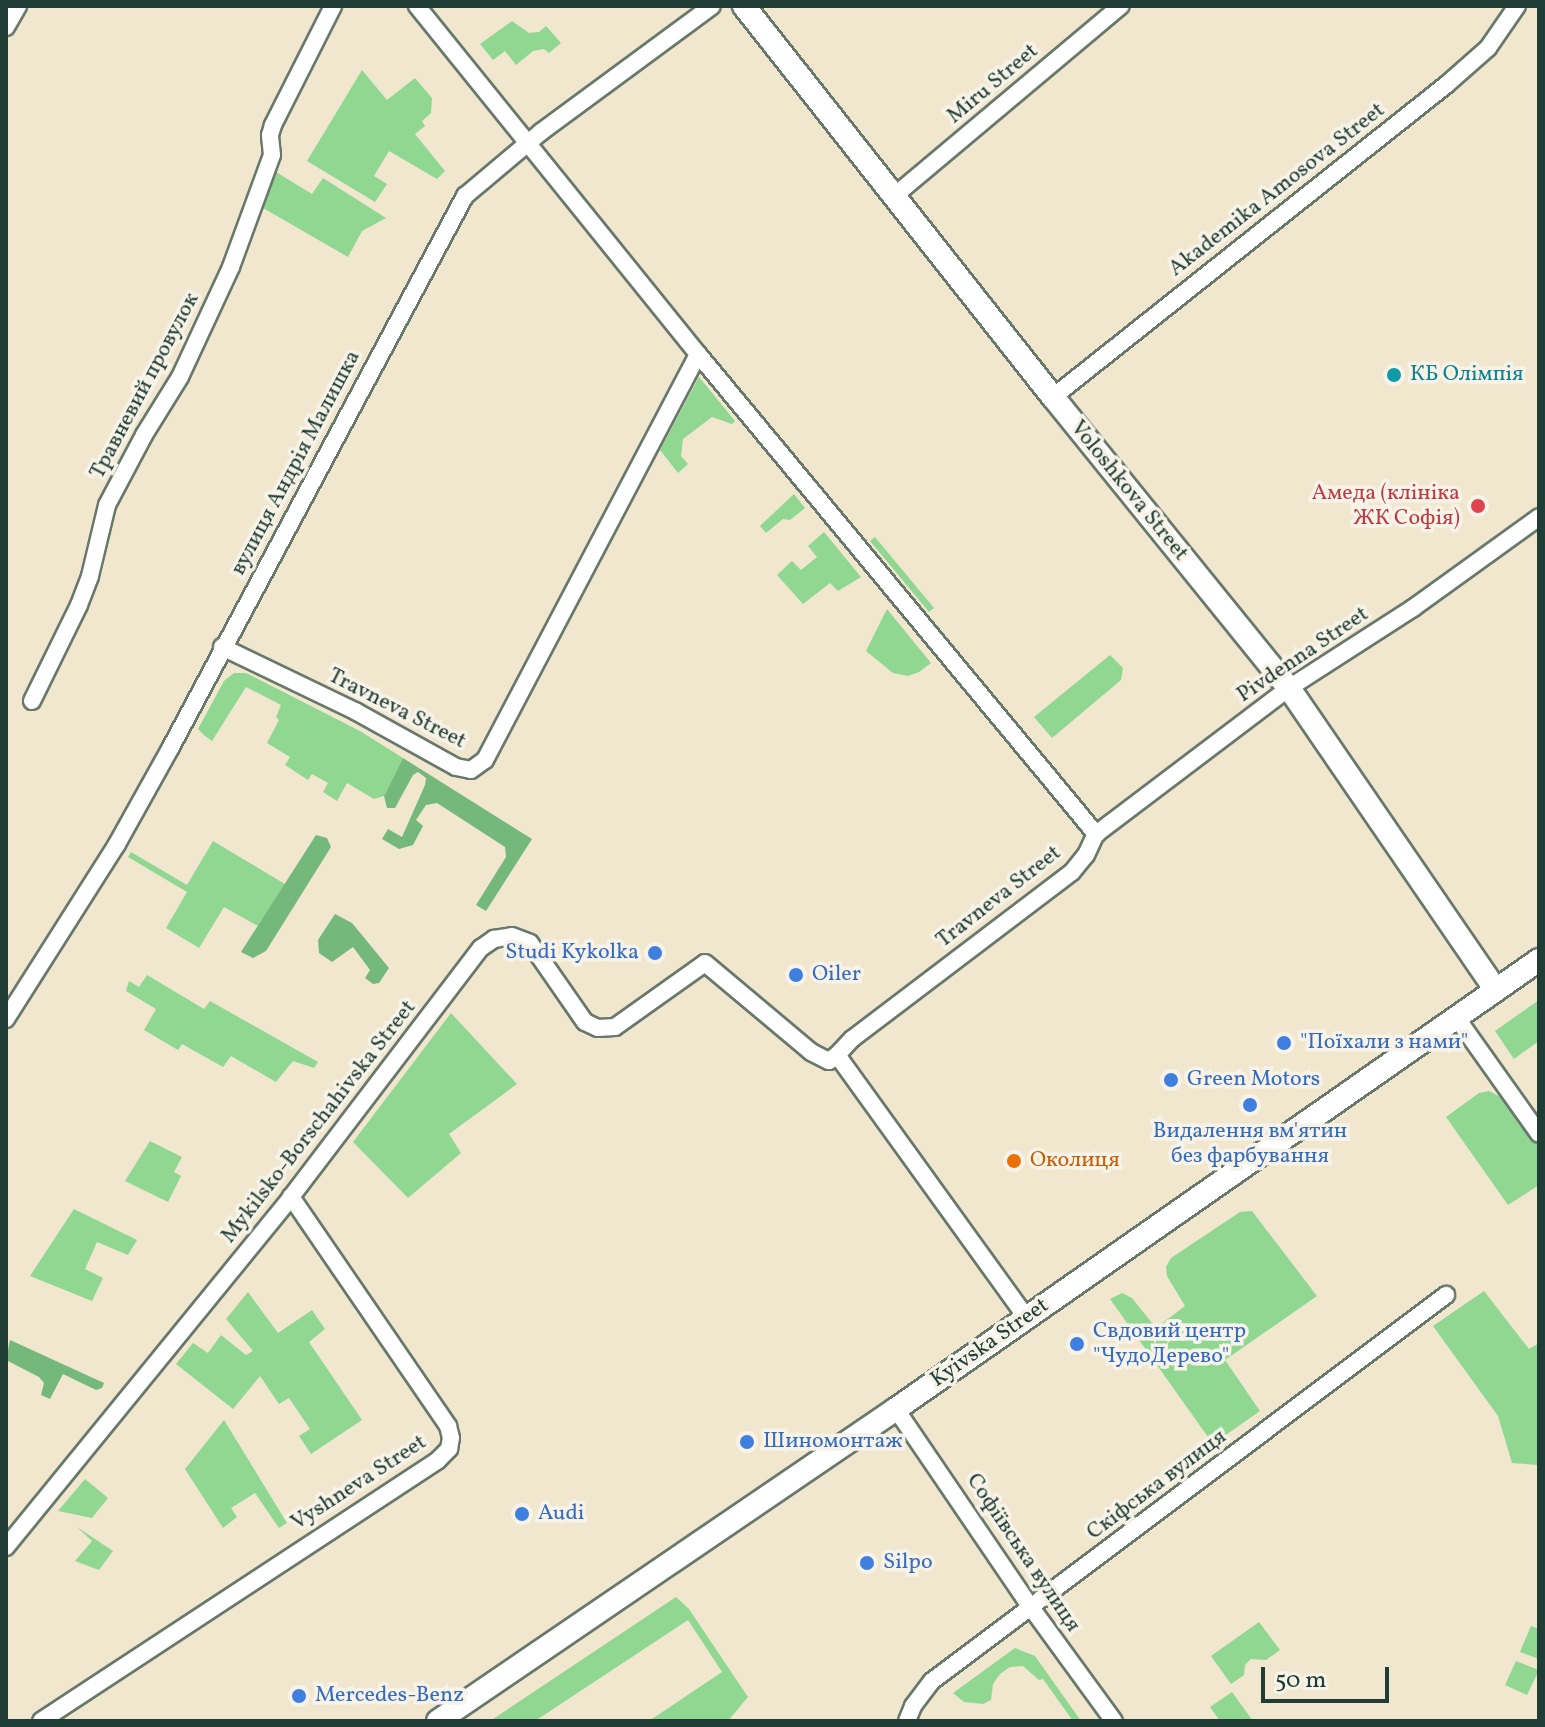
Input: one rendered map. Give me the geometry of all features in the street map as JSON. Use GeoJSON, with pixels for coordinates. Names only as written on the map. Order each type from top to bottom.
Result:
{"type":"FeatureCollection","features":[{"type":"Feature","properties":{"kind":"main road","name":"Voloshkova Street"},"geometry":{"type":"LineString","coordinates":[[744,6],[893,197],[1289,688],[1496,990]]}},
{"type":"Feature","properties":{"kind":"main road","name":"Kyivska Street"},"geometry":{"type":"LineString","coordinates":[[438,1721],[896,1409],[1539,960]]}},
{"type":"Feature","properties":{"kind":"street"},"geometry":{"type":"LineString","coordinates":[[6,27],[18,6]]}},
{"type":"Feature","properties":{"kind":"street","name":"Травневий провулок"},"geometry":{"type":"LineString","coordinates":[[32,701],[85,591],[107,505],[144,435],[180,377],[231,267],[272,155],[270,135],[273,125],[333,6]]}},
{"type":"Feature","properties":{"kind":"street"},"geometry":{"type":"LineString","coordinates":[[417,6],[698,354],[1096,834]]}},
{"type":"Feature","properties":{"kind":"street","name":"вулиця Андрія Малишка"},"geometry":{"type":"LineString","coordinates":[[6,1019],[117,844],[465,196],[528,142],[712,6]]}},
{"type":"Feature","properties":{"kind":"street","name":"Miru Street"},"geometry":{"type":"LineString","coordinates":[[893,197],[1121,6]]}},
{"type":"Feature","properties":{"kind":"street","name":"Akademika Amosova Street"},"geometry":{"type":"LineString","coordinates":[[1053,397],[1446,85],[1488,48],[1517,6]]}},
{"type":"Feature","properties":{"kind":"street","name":"Travneva Street"},"geometry":{"type":"LineString","coordinates":[[222,647],[355,711],[456,767],[471,770],[485,760],[698,354]]}},
{"type":"Feature","properties":{"kind":"street","name":"Pivdenna Street"},"geometry":{"type":"LineString","coordinates":[[1096,834],[1289,688],[1413,608],[1539,517]]}},
{"type":"Feature","properties":{"kind":"street","name":"Travneva Street"},"geometry":{"type":"LineString","coordinates":[[837,1055],[852,1039],[1072,872],[1086,855],[1096,834]]}},
{"type":"Feature","properties":{"kind":"street","name":"Mykilsko-Borschahivska Street"},"geometry":{"type":"LineString","coordinates":[[6,1547],[291,1197],[481,948],[494,939],[512,936],[530,943],[585,1022],[598,1028],[615,1027],[705,963],[811,1052],[829,1061],[837,1055]]}},
{"type":"Feature","properties":{"kind":"street"},"geometry":{"type":"LineString","coordinates":[[1456,1017],[1539,1134]]}},
{"type":"Feature","properties":{"kind":"street"},"geometry":{"type":"LineString","coordinates":[[837,1055],[1026,1317]]}},
{"type":"Feature","properties":{"kind":"street","name":"Vyshneva Street"},"geometry":{"type":"LineString","coordinates":[[41,1721],[438,1460],[449,1449],[451,1438],[448,1426],[291,1197]]}},
{"type":"Feature","properties":{"kind":"street","name":"Скіфська вулиця"},"geometry":{"type":"LineString","coordinates":[[907,1721],[913,1706],[932,1681],[1446,1295]]}},
{"type":"Feature","properties":{"kind":"street","name":"Софіївська вулиця"},"geometry":{"type":"LineString","coordinates":[[896,1409],[1030,1606],[1114,1721]]}},
{"type":"Feature","properties":{"kind":"green space"},"geometry":{"type":"Polygon","coordinates":[[[512,21],[529,33],[539,32],[546,26],[561,43],[549,53],[544,49],[533,51],[516,65],[505,51],[493,60],[480,44],[512,21]]]}},
{"type":"Feature","properties":{"kind":"green space"},"geometry":{"type":"Polygon","coordinates":[[[362,70],[387,100],[415,78],[432,98],[431,113],[422,121],[425,126],[415,134],[445,171],[437,179],[389,151],[374,176],[387,184],[375,202],[307,161],[362,70]]]}},
{"type":"Feature","properties":{"kind":"green space"},"geometry":{"type":"Polygon","coordinates":[[[276,172],[312,194],[323,178],[386,218],[362,231],[348,257],[263,208],[276,172]]]}},
{"type":"Feature","properties":{"kind":"green space"},"geometry":{"type":"Polygon","coordinates":[[[699,377],[735,421],[732,424],[712,417],[683,439],[681,456],[688,464],[678,473],[660,450],[699,377]]]}},
{"type":"Feature","properties":{"kind":"green space"},"geometry":{"type":"Polygon","coordinates":[[[794,494],[805,508],[790,520],[783,519],[766,533],[760,526],[794,494]]]}},
{"type":"Feature","properties":{"kind":"green space"},"geometry":{"type":"Polygon","coordinates":[[[824,532],[861,577],[838,591],[830,583],[803,604],[777,575],[792,561],[801,570],[817,557],[808,546],[824,532]]]}},
{"type":"Feature","properties":{"kind":"green space"},"geometry":{"type":"Polygon","coordinates":[[[875,537],[934,608],[929,612],[870,541],[875,537]]]}},
{"type":"Feature","properties":{"kind":"green space"},"geometry":{"type":"Polygon","coordinates":[[[887,609],[931,663],[919,672],[908,676],[893,673],[866,651],[887,609]]]}},
{"type":"Feature","properties":{"kind":"green space"},"geometry":{"type":"Polygon","coordinates":[[[1110,655],[1123,668],[1121,680],[1052,738],[1034,717],[1110,655]]]}},
{"type":"Feature","properties":{"kind":"green space"},"geometry":{"type":"Polygon","coordinates":[[[234,673],[246,673],[360,731],[403,758],[384,796],[374,799],[347,783],[337,801],[323,792],[328,783],[312,774],[308,780],[285,765],[290,757],[267,743],[279,720],[276,717],[281,705],[246,687],[212,741],[205,736],[198,729],[224,681],[234,673]]]}},
{"type":"Feature","properties":{"kind":"green space"},"geometry":{"type":"Polygon","coordinates":[[[403,758],[532,839],[486,911],[476,905],[506,857],[505,847],[437,803],[426,805],[416,820],[423,826],[413,845],[399,849],[382,839],[388,829],[402,837],[425,785],[426,778],[418,772],[413,775],[395,808],[387,808],[384,796],[403,758]]]}},
{"type":"Feature","properties":{"kind":"green space"},"geometry":{"type":"Polygon","coordinates":[[[316,835],[327,838],[331,847],[266,951],[253,958],[241,952],[316,835]]]}},
{"type":"Feature","properties":{"kind":"green space"},"geometry":{"type":"Polygon","coordinates":[[[213,841],[285,884],[258,926],[224,907],[199,948],[166,928],[187,892],[128,857],[131,852],[187,885],[213,841]]]}},
{"type":"Feature","properties":{"kind":"green space"},"geometry":{"type":"Polygon","coordinates":[[[335,914],[352,923],[389,968],[379,983],[373,984],[365,978],[370,970],[353,947],[332,962],[319,953],[318,940],[335,914]]]}},
{"type":"Feature","properties":{"kind":"green space"},"geometry":{"type":"Polygon","coordinates":[[[147,975],[204,1009],[210,1001],[318,1062],[314,1068],[293,1061],[276,1082],[231,1056],[223,1067],[182,1044],[178,1050],[144,1030],[156,1009],[126,991],[129,981],[139,987],[147,975]]]}},
{"type":"Feature","properties":{"kind":"green space"},"geometry":{"type":"Polygon","coordinates":[[[1539,1000],[1539,1041],[1514,1059],[1495,1031],[1539,1000]]]}},
{"type":"Feature","properties":{"kind":"green space"},"geometry":{"type":"Polygon","coordinates":[[[451,1013],[517,1084],[449,1134],[461,1153],[408,1198],[353,1142],[451,1013]]]}},
{"type":"Feature","properties":{"kind":"green space"},"geometry":{"type":"Polygon","coordinates":[[[1489,1091],[1508,1101],[1539,1145],[1539,1185],[1508,1205],[1446,1117],[1479,1093],[1489,1091]]]}},
{"type":"Feature","properties":{"kind":"green space"},"geometry":{"type":"Polygon","coordinates":[[[150,1141],[182,1157],[174,1172],[181,1176],[168,1202],[125,1181],[150,1141]]]}},
{"type":"Feature","properties":{"kind":"green space"},"geometry":{"type":"Polygon","coordinates":[[[74,1209],[137,1240],[128,1255],[97,1242],[85,1269],[103,1278],[92,1301],[30,1276],[74,1209]]]}},
{"type":"Feature","properties":{"kind":"green space"},"geometry":{"type":"Polygon","coordinates":[[[1252,1211],[1317,1296],[1225,1360],[1260,1411],[1213,1444],[1110,1299],[1122,1293],[1132,1298],[1156,1328],[1185,1306],[1167,1276],[1166,1267],[1171,1258],[1240,1212],[1252,1211]]]}},
{"type":"Feature","properties":{"kind":"green space"},"geometry":{"type":"Polygon","coordinates":[[[1484,1291],[1529,1349],[1539,1343],[1539,1465],[1512,1463],[1498,1416],[1433,1326],[1484,1291]]]}},
{"type":"Feature","properties":{"kind":"green space"},"geometry":{"type":"Polygon","coordinates":[[[248,1292],[278,1333],[312,1310],[325,1329],[309,1342],[362,1420],[311,1454],[299,1436],[310,1429],[289,1398],[279,1404],[260,1376],[233,1409],[176,1364],[193,1343],[208,1353],[221,1335],[246,1355],[253,1351],[226,1319],[248,1292]]]}},
{"type":"Feature","properties":{"kind":"green space"},"geometry":{"type":"Polygon","coordinates":[[[10,1340],[104,1383],[102,1388],[96,1390],[63,1374],[50,1399],[41,1395],[44,1383],[39,1377],[6,1360],[10,1340]]]}},
{"type":"Feature","properties":{"kind":"green space"},"geometry":{"type":"Polygon","coordinates":[[[224,1420],[287,1523],[279,1528],[255,1493],[231,1508],[237,1517],[223,1528],[185,1469],[224,1420]]]}},
{"type":"Feature","properties":{"kind":"green space"},"geometry":{"type":"Polygon","coordinates":[[[85,1479],[108,1498],[92,1518],[58,1511],[85,1479]]]}},
{"type":"Feature","properties":{"kind":"green space"},"geometry":{"type":"Polygon","coordinates":[[[77,1527],[113,1551],[99,1570],[75,1561],[92,1541],[77,1527]]]}},
{"type":"Feature","properties":{"kind":"green space"},"geometry":{"type":"Polygon","coordinates":[[[676,1597],[689,1609],[748,1697],[728,1721],[649,1721],[722,1672],[688,1620],[535,1721],[490,1721],[676,1597]]]}},
{"type":"Feature","properties":{"kind":"green space"},"geometry":{"type":"Polygon","coordinates":[[[1259,1622],[1280,1650],[1266,1660],[1251,1659],[1245,1665],[1244,1675],[1231,1684],[1211,1656],[1259,1622]]]}},
{"type":"Feature","properties":{"kind":"green space"},"geometry":{"type":"Polygon","coordinates":[[[1531,1626],[1539,1629],[1539,1659],[1520,1652],[1531,1626]]]}},
{"type":"Feature","properties":{"kind":"green space"},"geometry":{"type":"Polygon","coordinates":[[[1015,1648],[1035,1656],[1081,1721],[1073,1721],[1043,1679],[1039,1680],[1023,1666],[1010,1667],[1000,1674],[993,1684],[991,1700],[983,1704],[964,1702],[953,1693],[1015,1648]]]}},
{"type":"Feature","properties":{"kind":"green space"},"geometry":{"type":"Polygon","coordinates":[[[1516,1661],[1539,1670],[1527,1695],[1505,1685],[1516,1661]]]}},
{"type":"Feature","properties":{"kind":"green space"},"geometry":{"type":"Polygon","coordinates":[[[1232,1692],[1253,1721],[1220,1721],[1210,1707],[1232,1692]]]}},
{"type":"Feature","properties":{"kind":"place","name":"КБ Олімпія"},"geometry":{"type":"Point","coordinates":[1394,375]}},
{"type":"Feature","properties":{"kind":"place","name":"Амеда (клініка ЖК Софія)"},"geometry":{"type":"Point","coordinates":[1478,506]}},
{"type":"Feature","properties":{"kind":"place","name":"Studi Kykolka"},"geometry":{"type":"Point","coordinates":[655,953]}},
{"type":"Feature","properties":{"kind":"place","name":"Oiler"},"geometry":{"type":"Point","coordinates":[796,975]}},
{"type":"Feature","properties":{"kind":"place","name":"\"Поїхали з нами\""},"geometry":{"type":"Point","coordinates":[1284,1043]}},
{"type":"Feature","properties":{"kind":"place","name":"Green Motors"},"geometry":{"type":"Point","coordinates":[1171,1080]}},
{"type":"Feature","properties":{"kind":"place","name":"Видалення вм'ятин без фарбування"},"geometry":{"type":"Point","coordinates":[1250,1105]}},
{"type":"Feature","properties":{"kind":"place","name":"Околиця"},"geometry":{"type":"Point","coordinates":[1014,1161]}},
{"type":"Feature","properties":{"kind":"place","name":"Свдовий центр \"ЧудоДерево\""},"geometry":{"type":"Point","coordinates":[1077,1344]}},
{"type":"Feature","properties":{"kind":"place","name":"Шиномонтаж"},"geometry":{"type":"Point","coordinates":[747,1442]}},
{"type":"Feature","properties":{"kind":"place","name":"Audi"},"geometry":{"type":"Point","coordinates":[522,1514]}},
{"type":"Feature","properties":{"kind":"place","name":"Silpo"},"geometry":{"type":"Point","coordinates":[867,1563]}},
{"type":"Feature","properties":{"kind":"place","name":"Mercedes-Benz"},"geometry":{"type":"Point","coordinates":[299,1696]}}]}
